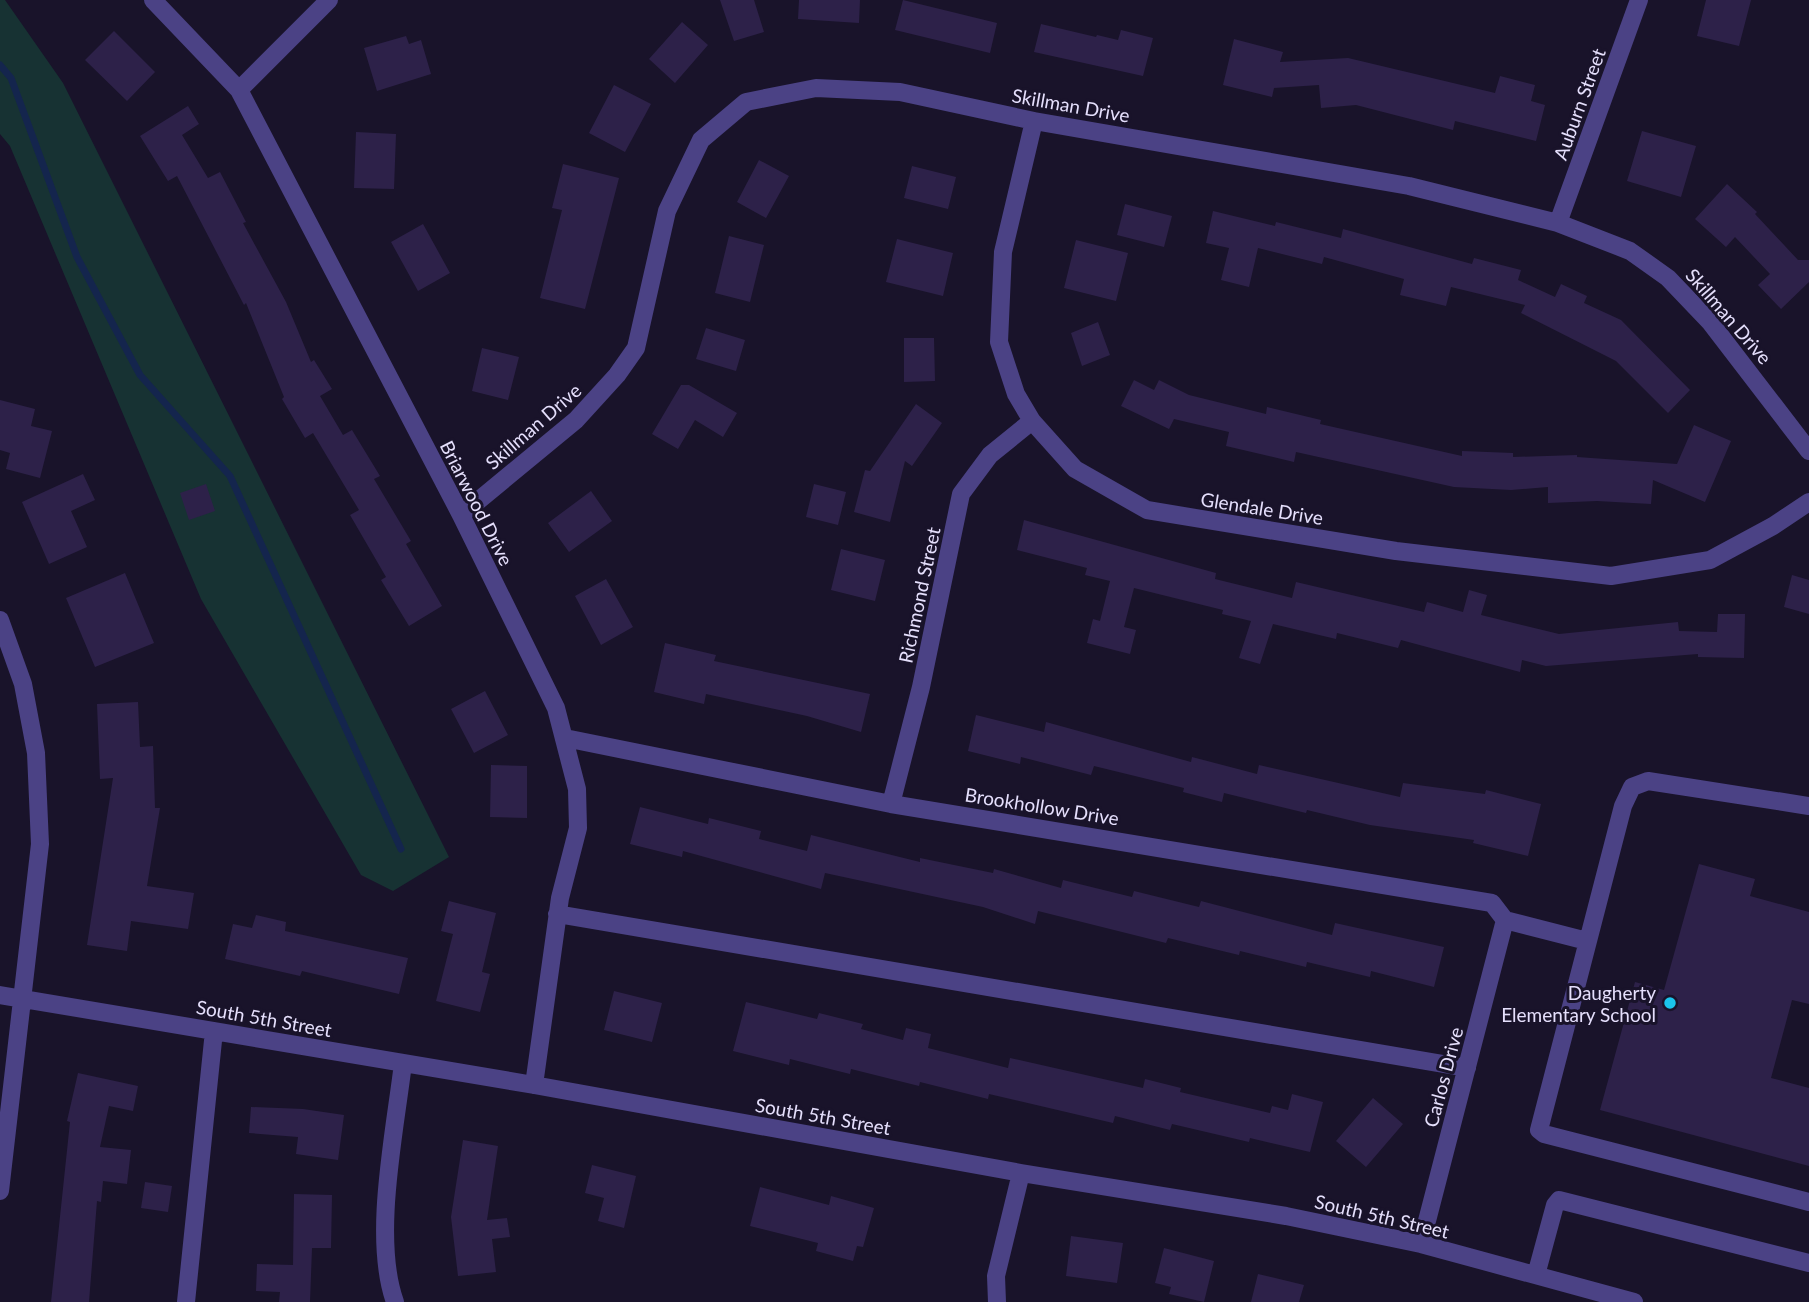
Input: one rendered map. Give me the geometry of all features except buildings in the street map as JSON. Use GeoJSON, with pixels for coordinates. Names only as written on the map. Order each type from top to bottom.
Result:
{"type":"FeatureCollection","features":[{"type":"Feature","properties":{"kind":"street","name":"Briarwood Drive"},"geometry":{"type":"LineString","coordinates":[[153,0],[239,90],[461,515],[556,708],[577,789],[578,828],[557,914],[534,1085]]}},
{"type":"Feature","properties":{"kind":"street"},"geometry":{"type":"LineString","coordinates":[[239,90],[329,0]]}},
{"type":"Feature","properties":{"kind":"street","name":"Auburn Street"},"geometry":{"type":"LineString","coordinates":[[1558,223],[1639,0]]}},
{"type":"Feature","properties":{"kind":"street","name":"Skillman Drive"},"geometry":{"type":"LineString","coordinates":[[461,515],[576,420],[636,348],[667,211],[676,186],[701,140],[747,102],[816,88],[900,93],[1034,121],[1409,186],[1558,223],[1630,251],[1668,278],[1710,322],[1806,440]]}},
{"type":"Feature","properties":{"kind":"street","name":"Glendale Drive"},"geometry":{"type":"LineString","coordinates":[[1034,121],[1003,252],[999,342],[1016,394],[1032,421],[1075,469],[1147,510],[1396,551],[1611,576],[1710,560],[1773,526],[1809,502]]}},
{"type":"Feature","properties":{"kind":"street","name":"Richmond Street"},"geometry":{"type":"LineString","coordinates":[[891,804],[921,687],[961,495],[990,455],[1032,421]]}},
{"type":"Feature","properties":{"kind":"street"},"geometry":{"type":"LineString","coordinates":[[0,620],[23,684],[36,753],[40,844],[0,1191]]}},
{"type":"Feature","properties":{"kind":"street","name":"Brookhollow Drive"},"geometry":{"type":"LineString","coordinates":[[565,738],[891,804],[1492,903],[1505,920]]}},
{"type":"Feature","properties":{"kind":"street"},"geometry":{"type":"LineString","coordinates":[[1809,806],[1648,780],[1632,787],[1623,806],[1539,1130],[1544,1134],[1809,1202]]}},
{"type":"Feature","properties":{"kind":"street"},"geometry":{"type":"LineString","coordinates":[[557,914],[1467,1068]]}},
{"type":"Feature","properties":{"kind":"street"},"geometry":{"type":"LineString","coordinates":[[1505,920],[1587,941]]}},
{"type":"Feature","properties":{"kind":"street","name":"Carlos Drive"},"geometry":{"type":"LineString","coordinates":[[1421,1244],[1505,920]]}},
{"type":"Feature","properties":{"kind":"street","name":"South 5th Street"},"geometry":{"type":"LineString","coordinates":[[0,995],[534,1085],[1021,1173],[1286,1216],[1421,1244],[1634,1302]]}},
{"type":"Feature","properties":{"kind":"street"},"geometry":{"type":"LineString","coordinates":[[186,1302],[214,1031]]}},
{"type":"Feature","properties":{"kind":"street"},"geometry":{"type":"LineString","coordinates":[[395,1302],[386,1278],[387,1201],[403,1063]]}},
{"type":"Feature","properties":{"kind":"street"},"geometry":{"type":"LineString","coordinates":[[997,1302],[996,1276],[1021,1173]]}},
{"type":"Feature","properties":{"kind":"street"},"geometry":{"type":"LineString","coordinates":[[1536,1275],[1555,1205],[1559,1200],[1809,1263]]}},
{"type":"Feature","properties":{"kind":"green space"},"geometry":{"type":"Polygon","coordinates":[[[0,0],[5,0],[63,83],[449,857],[393,891],[361,875],[201,599],[10,146],[0,134],[0,0]]]}},
{"type":"Feature","properties":{"kind":"waterway"},"geometry":{"type":"LineString","coordinates":[[0,65],[11,78],[77,257],[140,375],[230,476],[401,849]]}},
{"type":"Feature","properties":{"kind":"place","name":"Daugherty Elementary School"},"geometry":{"type":"Point","coordinates":[1670,1003]}}]}
